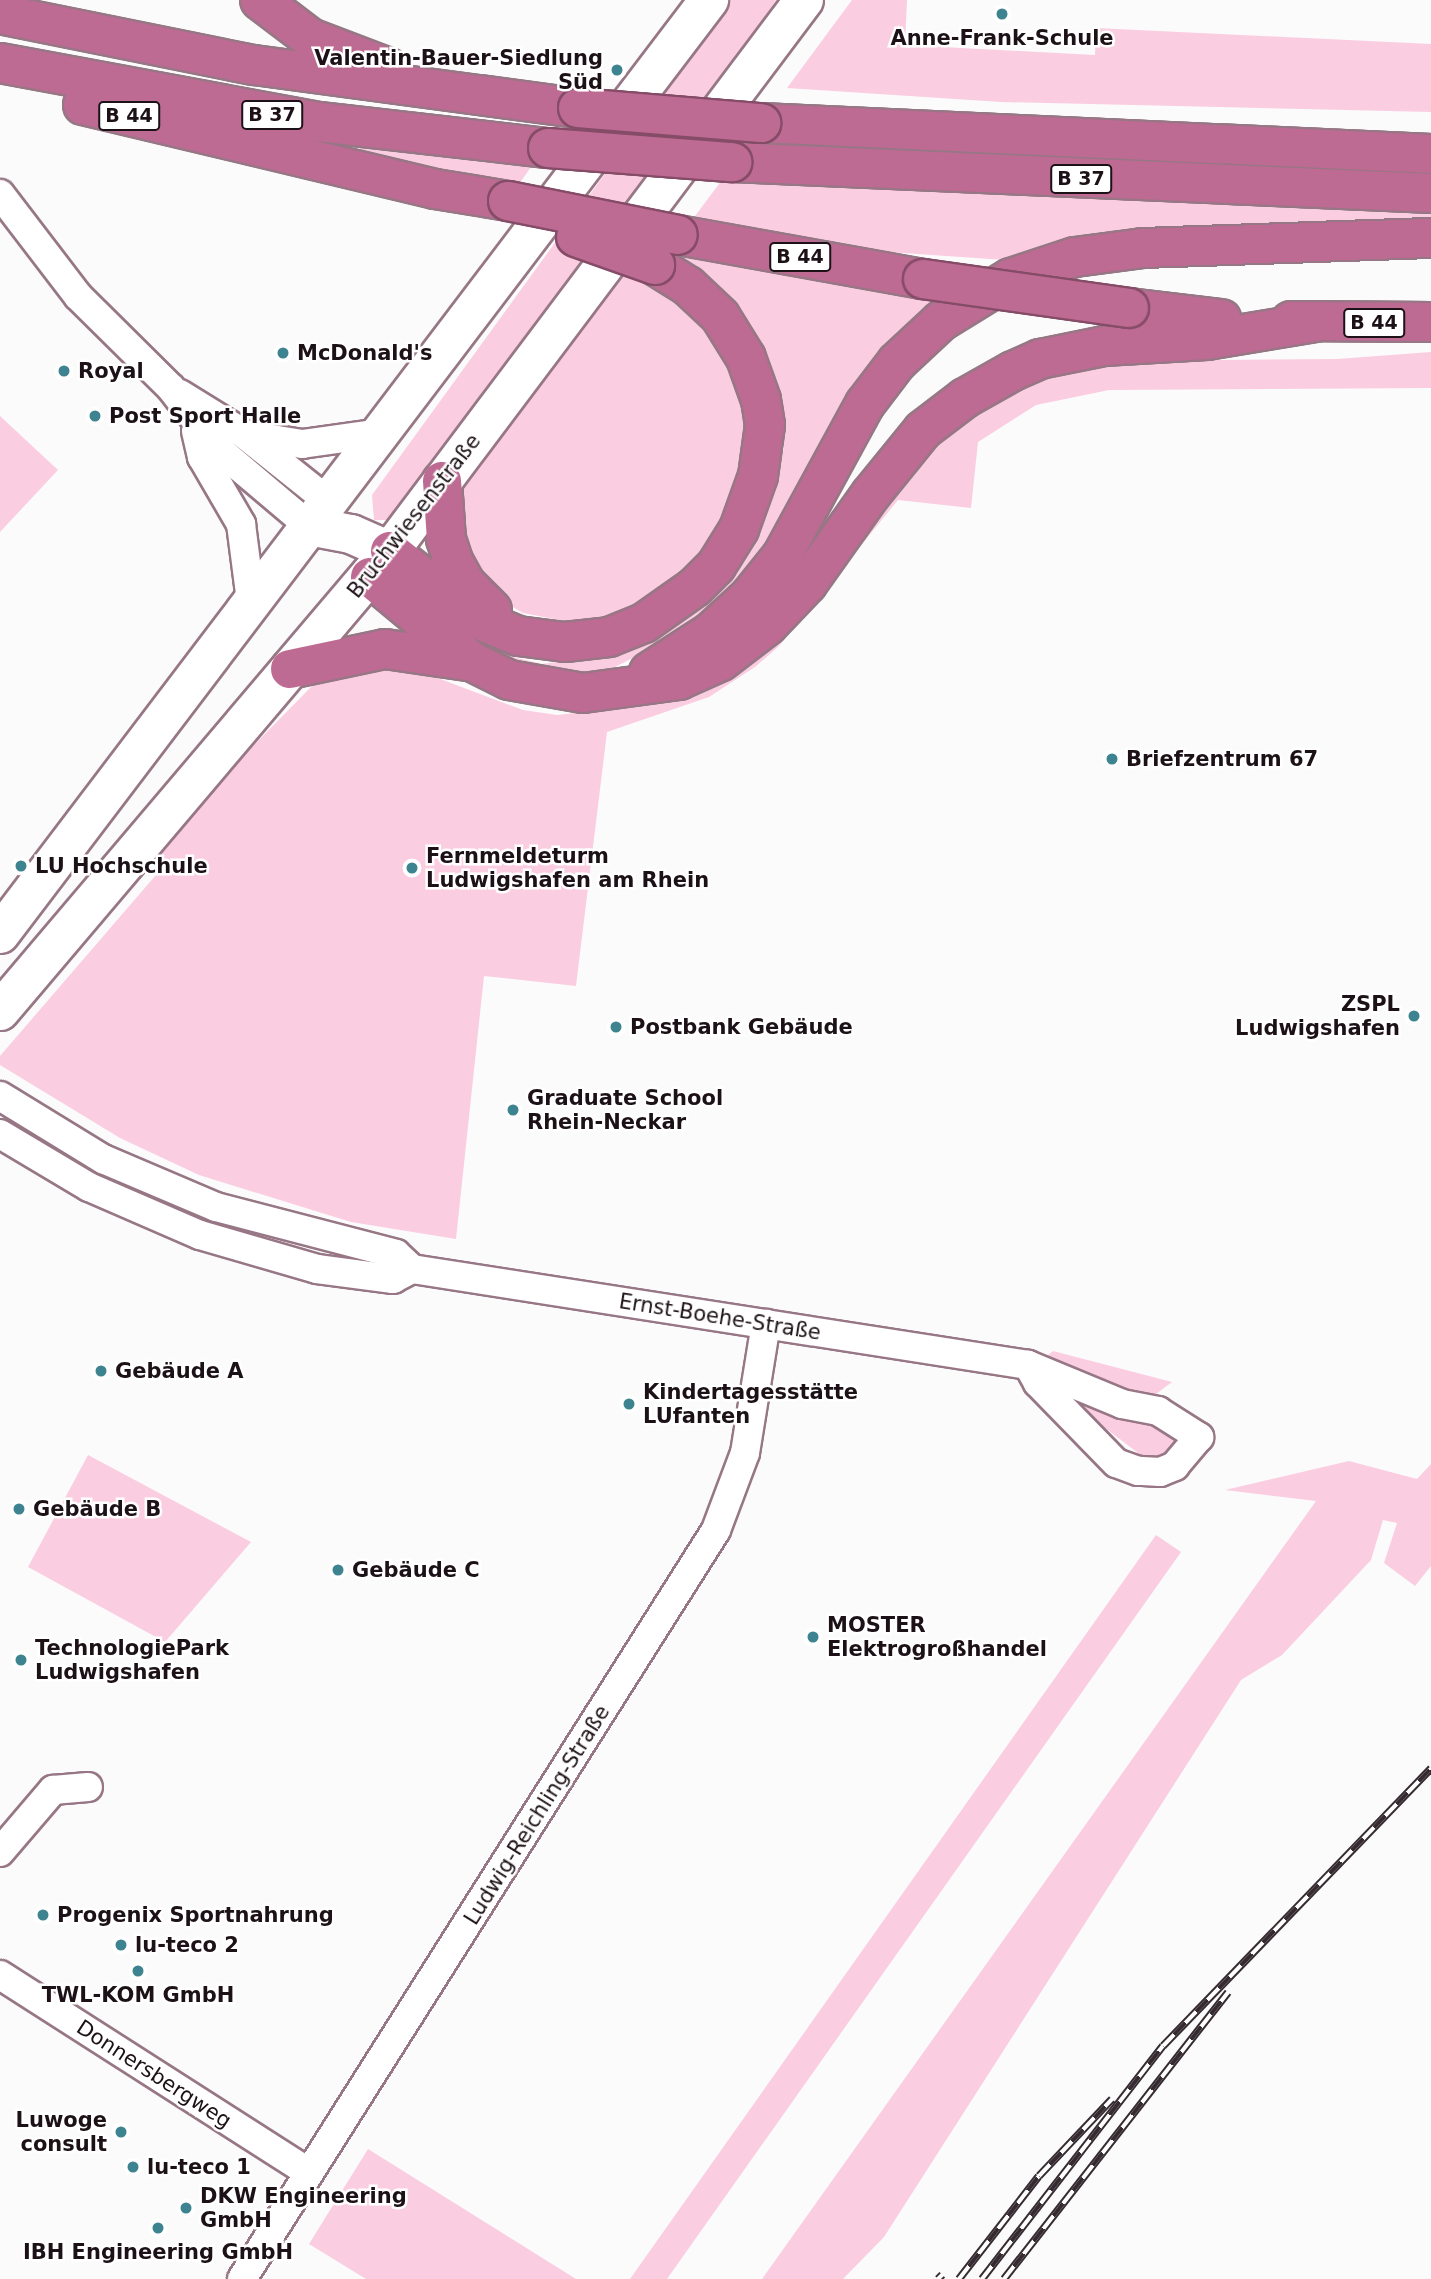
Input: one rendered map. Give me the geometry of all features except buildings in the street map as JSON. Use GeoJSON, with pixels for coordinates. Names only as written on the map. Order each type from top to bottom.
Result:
{"type":"FeatureCollection","features":[{"type":"Feature","properties":{"kind":"highway"},"geometry":{"type":"LineString","coordinates":[[260,0],[310,38],[461,94]]}},
{"type":"Feature","properties":{"kind":"highway","name":"B 37"},"geometry":{"type":"LineString","coordinates":[[0,14],[254,65],[578,108],[965,136],[1387,150],[1431,154]]}},
{"type":"Feature","properties":{"kind":"highway","name":"B 37"},"geometry":{"type":"LineString","coordinates":[[0,62],[307,120],[548,148],[732,162],[1431,193]]}},
{"type":"Feature","properties":{"kind":"highway","name":"B 44"},"geometry":{"type":"LineString","coordinates":[[0,82],[435,189],[502,209],[667,250],[923,279],[1229,320],[1431,322]]}},
{"type":"Feature","properties":{"kind":"highway"},"geometry":{"type":"LineString","coordinates":[[1387,150],[1431,147]]}},
{"type":"Feature","properties":{"kind":"highway"},"geometry":{"type":"LineString","coordinates":[[620,689],[711,632],[750,596],[782,556],[865,404],[897,362],[941,321],[1011,278],[1075,257],[1143,248],[1431,238]]}},
{"type":"Feature","properties":{"kind":"highway"},"geometry":{"type":"LineString","coordinates":[[290,669],[385,649],[453,627],[565,642],[609,637],[644,623],[695,587],[730,546],[747,512],[762,460],[763,413],[746,358],[720,316],[688,285],[667,250]]}},
{"type":"Feature","properties":{"kind":"highway"},"geometry":{"type":"LineString","coordinates":[[380,564],[509,680],[546,690],[620,689],[679,680],[743,645],[807,584],[878,484],[923,430],[965,398],[1013,371],[1040,359],[1104,346],[1207,340],[1316,322]]}},
{"type":"Feature","properties":{"kind":"highway"},"geometry":{"type":"LineString","coordinates":[[442,481],[453,627]]}},
{"type":"Feature","properties":{"kind":"main road"},"geometry":{"type":"LineString","coordinates":[[0,934],[709,0]]}},
{"type":"Feature","properties":{"kind":"main road","name":"Bruchwiesenstraße"},"geometry":{"type":"LineString","coordinates":[[0,1011],[380,564],[804,0]]}},
{"type":"Feature","properties":{"kind":"main road"},"geometry":{"type":"LineString","coordinates":[[318,513],[380,564]]}},
{"type":"Feature","properties":{"kind":"street"},"geometry":{"type":"LineString","coordinates":[[0,194],[78,296],[171,388],[195,425],[202,457],[241,523],[251,601]]}},
{"type":"Feature","properties":{"kind":"street"},"geometry":{"type":"LineString","coordinates":[[171,388],[244,434],[318,513]]}},
{"type":"Feature","properties":{"kind":"street"},"geometry":{"type":"LineString","coordinates":[[195,425],[318,513]]}},
{"type":"Feature","properties":{"kind":"street"},"geometry":{"type":"LineString","coordinates":[[244,434],[302,444],[380,433]]}},
{"type":"Feature","properties":{"kind":"street","name":"Ernst-Boehe-Straße"},"geometry":{"type":"LineString","coordinates":[[0,1096],[103,1159],[216,1207],[396,1254],[412,1269],[1028,1364],[1122,1405],[1158,1411],[1199,1437],[1175,1466],[1160,1472],[1138,1471],[1116,1462],[1038,1383],[1028,1364]]}},
{"type":"Feature","properties":{"kind":"street","name":"Ernst-Boehe-Straße"},"geometry":{"type":"LineString","coordinates":[[0,1134],[89,1187],[200,1235],[317,1269],[393,1279],[412,1269]]}},
{"type":"Feature","properties":{"kind":"street","name":"Ludwig-Reichling-Straße"},"geometry":{"type":"LineString","coordinates":[[242,2279],[716,1530],[745,1453],[766,1324]]}},
{"type":"Feature","properties":{"kind":"street"},"geometry":{"type":"LineString","coordinates":[[0,1852],[53,1790],[88,1787]]}},
{"type":"Feature","properties":{"kind":"street","name":"Donnersbergweg"},"geometry":{"type":"LineString","coordinates":[[0,1975],[308,2172]]}},
{"type":"Feature","properties":{"kind":"shaded area"},"geometry":{"type":"Polygon","coordinates":[[[731,0],[776,0],[722,83],[407,506],[387,520],[374,520],[372,495],[731,0]]]}},
{"type":"Feature","properties":{"kind":"shaded area"},"geometry":{"type":"Polygon","coordinates":[[[852,0],[907,0],[905,45],[1095,55],[1096,28],[1431,44],[1431,112],[1001,102],[787,88],[852,0]]]}},
{"type":"Feature","properties":{"kind":"shaded area"},"geometry":{"type":"Polygon","coordinates":[[[361,145],[533,164],[517,187],[358,153],[361,145]]]}},
{"type":"Feature","properties":{"kind":"shaded area"},"geometry":{"type":"Polygon","coordinates":[[[722,180],[1431,210],[1431,226],[1227,230],[1005,260],[859,250],[692,220],[722,180]]]}},
{"type":"Feature","properties":{"kind":"shaded area"},"geometry":{"type":"Polygon","coordinates":[[[674,251],[932,301],[878,372],[765,557],[708,620],[601,674],[561,677],[487,656],[473,637],[513,657],[542,664],[618,654],[687,614],[753,547],[784,448],[783,399],[766,351],[737,311],[674,259],[674,251]]]}},
{"type":"Feature","properties":{"kind":"shaded area"},"geometry":{"type":"Polygon","coordinates":[[[617,266],[678,294],[716,335],[748,402],[749,476],[699,571],[619,614],[575,623],[523,613],[490,593],[461,556],[459,483],[617,266]]]}},
{"type":"Feature","properties":{"kind":"shaded area"},"geometry":{"type":"Polygon","coordinates":[[[1431,352],[1431,388],[1109,390],[1036,405],[978,442],[971,508],[898,500],[778,647],[755,667],[709,697],[607,732],[576,986],[484,976],[456,1239],[351,1222],[199,1175],[120,1138],[0,1065],[0,1056],[162,868],[153,848],[313,685],[374,664],[427,674],[523,710],[557,715],[630,707],[694,686],[938,438],[1020,384],[1075,367],[1118,361],[1337,359],[1431,352]]]}},
{"type":"Feature","properties":{"kind":"shaded area"},"geometry":{"type":"Polygon","coordinates":[[[0,416],[58,470],[0,532],[0,416]]]}},
{"type":"Feature","properties":{"kind":"shaded area"},"geometry":{"type":"Polygon","coordinates":[[[1053,1351],[1172,1382],[1148,1400],[1045,1358],[1053,1351]]]}},
{"type":"Feature","properties":{"kind":"shaded area"},"geometry":{"type":"Polygon","coordinates":[[[1072,1390],[1146,1417],[1175,1435],[1175,1448],[1166,1460],[1142,1456],[1096,1421],[1072,1390]]]}},
{"type":"Feature","properties":{"kind":"shaded area"},"geometry":{"type":"Polygon","coordinates":[[[88,1455],[251,1542],[165,1642],[28,1567],[88,1455]]]}},
{"type":"Feature","properties":{"kind":"shaded area"},"geometry":{"type":"Polygon","coordinates":[[[1349,1461],[1417,1479],[1431,1464],[1431,1566],[1415,1586],[1384,1563],[1397,1523],[1383,1520],[1371,1560],[1282,1655],[1241,1680],[884,2237],[843,2279],[762,2279],[1316,1501],[1225,1490],[1349,1461]]]}},
{"type":"Feature","properties":{"kind":"shaded area"},"geometry":{"type":"Polygon","coordinates":[[[1156,1535],[1181,1552],[667,2279],[630,2279],[1156,1535]]]}},
{"type":"Feature","properties":{"kind":"shaded area"},"geometry":{"type":"Polygon","coordinates":[[[368,2149],[576,2279],[366,2279],[309,2244],[368,2149]]]}},
{"type":"Feature","properties":{"kind":"railway"},"geometry":{"type":"LineString","coordinates":[[982,2279],[1163,2046],[1431,1768]]}},
{"type":"Feature","properties":{"kind":"railway"},"geometry":{"type":"LineString","coordinates":[[1004,2279],[1228,1992]]}},
{"type":"Feature","properties":{"kind":"railway"},"geometry":{"type":"LineString","coordinates":[[959,2279],[1039,2176],[1112,2099]]}},
{"type":"Feature","properties":{"kind":"railway"},"geometry":{"type":"LineString","coordinates":[[938,2279],[942,2275]]}},
{"type":"Feature","properties":{"kind":"place","name":"Anne-Frank-Schule"},"geometry":{"type":"Point","coordinates":[1002,14]}},
{"type":"Feature","properties":{"kind":"place","name":"Valentin-Bauer-Siedlung Süd"},"geometry":{"type":"Point","coordinates":[617,70]}},
{"type":"Feature","properties":{"kind":"place","name":"McDonald's"},"geometry":{"type":"Point","coordinates":[283,353]}},
{"type":"Feature","properties":{"kind":"place","name":"Royal"},"geometry":{"type":"Point","coordinates":[64,371]}},
{"type":"Feature","properties":{"kind":"place","name":"Post Sport Halle"},"geometry":{"type":"Point","coordinates":[95,416]}},
{"type":"Feature","properties":{"kind":"place","name":"Briefzentrum 67"},"geometry":{"type":"Point","coordinates":[1112,759]}},
{"type":"Feature","properties":{"kind":"place","name":"LU Hochschule"},"geometry":{"type":"Point","coordinates":[21,866]}},
{"type":"Feature","properties":{"kind":"place","name":"Fernmeldeturm Ludwigshafen am Rhein"},"geometry":{"type":"Point","coordinates":[412,868]}},
{"type":"Feature","properties":{"kind":"place","name":"ZSPL Ludwigshafen"},"geometry":{"type":"Point","coordinates":[1414,1016]}},
{"type":"Feature","properties":{"kind":"place","name":"Postbank Gebäude"},"geometry":{"type":"Point","coordinates":[616,1027]}},
{"type":"Feature","properties":{"kind":"place","name":"Graduate School Rhein-Neckar"},"geometry":{"type":"Point","coordinates":[513,1110]}},
{"type":"Feature","properties":{"kind":"place","name":"Gebäude A"},"geometry":{"type":"Point","coordinates":[101,1371]}},
{"type":"Feature","properties":{"kind":"place","name":"Kindertagesstätte LUfanten"},"geometry":{"type":"Point","coordinates":[629,1404]}},
{"type":"Feature","properties":{"kind":"place","name":"Gebäude B"},"geometry":{"type":"Point","coordinates":[19,1509]}},
{"type":"Feature","properties":{"kind":"place","name":"Gebäude C"},"geometry":{"type":"Point","coordinates":[338,1570]}},
{"type":"Feature","properties":{"kind":"place","name":"MOSTER Elektrogroßhandel"},"geometry":{"type":"Point","coordinates":[813,1637]}},
{"type":"Feature","properties":{"kind":"place","name":"TechnologiePark Ludwigshafen"},"geometry":{"type":"Point","coordinates":[21,1660]}},
{"type":"Feature","properties":{"kind":"place","name":"Progenix Sportnahrung"},"geometry":{"type":"Point","coordinates":[43,1915]}},
{"type":"Feature","properties":{"kind":"place","name":"lu-teco 2"},"geometry":{"type":"Point","coordinates":[121,1945]}},
{"type":"Feature","properties":{"kind":"place","name":"TWL-KOM GmbH"},"geometry":{"type":"Point","coordinates":[138,1971]}},
{"type":"Feature","properties":{"kind":"place","name":"Luwoge consult"},"geometry":{"type":"Point","coordinates":[121,2132]}},
{"type":"Feature","properties":{"kind":"place","name":"lu-teco 1"},"geometry":{"type":"Point","coordinates":[133,2167]}},
{"type":"Feature","properties":{"kind":"place","name":"DKW Engineering GmbH"},"geometry":{"type":"Point","coordinates":[186,2208]}},
{"type":"Feature","properties":{"kind":"place","name":"IBH Engineering GmbH"},"geometry":{"type":"Point","coordinates":[158,2228]}}]}
